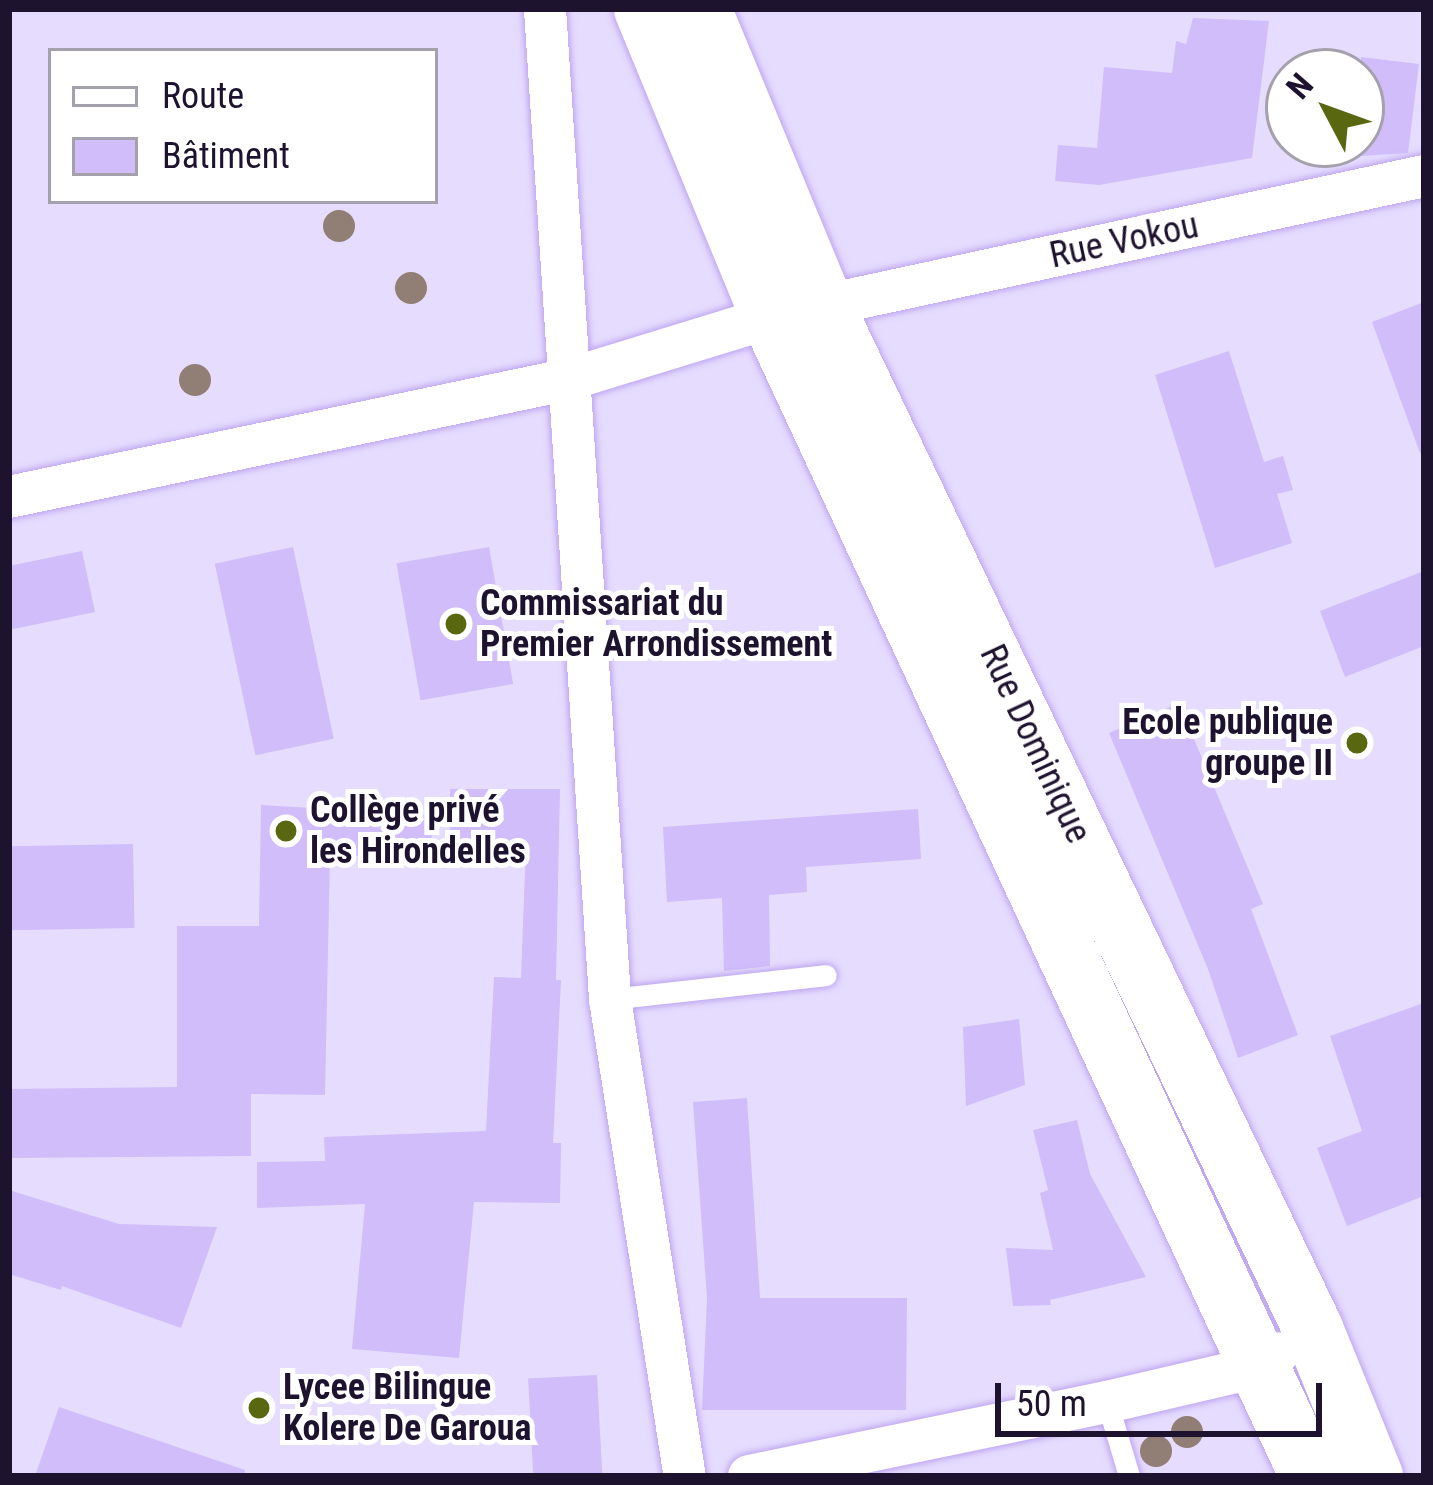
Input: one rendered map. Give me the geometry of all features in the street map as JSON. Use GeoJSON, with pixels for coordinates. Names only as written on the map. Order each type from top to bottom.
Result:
{"type":"FeatureCollection","features":[{"type":"Feature","properties":{"kind":"main road","name":"Rue Dominique"},"geometry":{"type":"LineString","coordinates":[[644,9],[1313,1330],[1373,1476]]}},
{"type":"Feature","properties":{"kind":"main road","name":"Rue Dominique"},"geometry":{"type":"LineString","coordinates":[[701,9],[798,312],[1258,1367],[1310,1476]]}},
{"type":"Feature","properties":{"kind":"street"},"geometry":{"type":"LineString","coordinates":[[545,9],[610,999],[685,1476]]}},
{"type":"Feature","properties":{"kind":"street","name":"Rue Vokou"},"geometry":{"type":"LineString","coordinates":[[9,497],[569,379],[798,312],[1424,176]]}},
{"type":"Feature","properties":{"kind":"street"},"geometry":{"type":"LineString","coordinates":[[748,1476],[1258,1367],[1313,1330]]}},
{"type":"Feature","properties":{"kind":"lane"},"geometry":{"type":"LineString","coordinates":[[610,999],[826,976]]}},
{"type":"Feature","properties":{"kind":"lane"},"geometry":{"type":"LineString","coordinates":[[1106,1402],[1129,1476]]}},
{"type":"Feature","properties":{"kind":"shaded area"},"geometry":{"type":"Polygon","coordinates":[[[9,9],[1424,9],[1424,1476],[9,1476],[9,9]]]}},
{"type":"Feature","properties":{"kind":"building"},"geometry":{"type":"Polygon","coordinates":[[[1193,18],[1269,21],[1252,158],[1099,185],[1055,181],[1058,145],[1097,148],[1104,67],[1172,73],[1176,41],[1186,44],[1193,18]]]}},
{"type":"Feature","properties":{"kind":"building"},"geometry":{"type":"Polygon","coordinates":[[[1385,60],[1419,64],[1408,153],[1385,154],[1385,60]]]}},
{"type":"Feature","properties":{"kind":"building"},"geometry":{"type":"Polygon","coordinates":[[[1424,302],[1424,452],[1420,453],[1372,322],[1424,302]]]}},
{"type":"Feature","properties":{"kind":"building"},"geometry":{"type":"Polygon","coordinates":[[[1229,351],[1264,462],[1283,456],[1293,490],[1277,494],[1292,543],[1215,568],[1155,375],[1229,351]]]}},
{"type":"Feature","properties":{"kind":"building"},"geometry":{"type":"Polygon","coordinates":[[[293,547],[334,739],[255,755],[215,564],[293,547]]]}},
{"type":"Feature","properties":{"kind":"building","name":"Commissariat du Premier Arrondissement"},"geometry":{"type":"Polygon","coordinates":[[[489,547],[513,684],[421,700],[396,563],[489,547]]]}},
{"type":"Feature","properties":{"kind":"building"},"geometry":{"type":"Polygon","coordinates":[[[82,551],[95,612],[9,630],[9,566],[82,551]]]}},
{"type":"Feature","properties":{"kind":"building"},"geometry":{"type":"Polygon","coordinates":[[[1424,571],[1424,646],[1345,677],[1320,611],[1424,571]]]}},
{"type":"Feature","properties":{"kind":"building"},"geometry":{"type":"Polygon","coordinates":[[[1179,703],[1263,904],[1251,909],[1298,1035],[1238,1058],[1208,969],[1109,733],[1179,703]]]}},
{"type":"Feature","properties":{"kind":"building"},"geometry":{"type":"Polygon","coordinates":[[[450,789],[560,789],[556,980],[561,980],[553,1143],[561,1143],[560,1203],[474,1202],[459,1358],[352,1349],[365,1204],[257,1208],[257,1162],[325,1161],[324,1137],[486,1131],[494,977],[521,978],[526,844],[450,844],[450,789]]]}},
{"type":"Feature","properties":{"kind":"building"},"geometry":{"type":"Polygon","coordinates":[[[261,805],[433,815],[430,860],[330,854],[325,1095],[251,1094],[251,1156],[9,1158],[9,1089],[177,1087],[177,926],[259,926],[261,805]]]}},
{"type":"Feature","properties":{"kind":"building"},"geometry":{"type":"Polygon","coordinates":[[[918,809],[921,859],[806,867],[807,892],[769,895],[770,966],[724,971],[722,898],[667,902],[663,827],[918,809]]]}},
{"type":"Feature","properties":{"kind":"building"},"geometry":{"type":"Polygon","coordinates":[[[133,844],[134,928],[10,930],[9,846],[133,844]]]}},
{"type":"Feature","properties":{"kind":"building"},"geometry":{"type":"Polygon","coordinates":[[[1424,1003],[1424,1196],[1347,1226],[1317,1148],[1362,1131],[1330,1036],[1424,1003]]]}},
{"type":"Feature","properties":{"kind":"building"},"geometry":{"type":"Polygon","coordinates":[[[1019,1019],[1025,1085],[966,1106],[963,1027],[1019,1019]]]}},
{"type":"Feature","properties":{"kind":"building"},"geometry":{"type":"Polygon","coordinates":[[[747,1098],[760,1298],[907,1298],[906,1410],[702,1410],[707,1298],[693,1102],[747,1098]]]}},
{"type":"Feature","properties":{"kind":"building"},"geometry":{"type":"Polygon","coordinates":[[[1077,1120],[1090,1174],[1146,1277],[1050,1300],[1051,1305],[1013,1306],[1006,1248],[1053,1250],[1040,1193],[1048,1190],[1033,1130],[1077,1120]]]}},
{"type":"Feature","properties":{"kind":"building"},"geometry":{"type":"Polygon","coordinates":[[[9,1190],[119,1224],[217,1227],[181,1328],[62,1286],[61,1290],[9,1274],[9,1190]]]}},
{"type":"Feature","properties":{"kind":"building"},"geometry":{"type":"Polygon","coordinates":[[[597,1375],[602,1476],[533,1476],[528,1379],[597,1375]]]}},
{"type":"Feature","properties":{"kind":"building"},"geometry":{"type":"Polygon","coordinates":[[[59,1407],[245,1470],[244,1476],[35,1476],[59,1407]]]}},
{"type":"Feature","properties":{"kind":"place","name":"Commissariat du Premier Arrondissement"},"geometry":{"type":"Point","coordinates":[456,624]}},
{"type":"Feature","properties":{"kind":"place","name":"Ecole publique groupe II"},"geometry":{"type":"Point","coordinates":[1357,743]}},
{"type":"Feature","properties":{"kind":"place","name":"Collège privé les Hirondelles"},"geometry":{"type":"Point","coordinates":[286,831]}},
{"type":"Feature","properties":{"kind":"place","name":"Lycee Bilingue Kolere De Garoua"},"geometry":{"type":"Point","coordinates":[259,1408]}}]}
